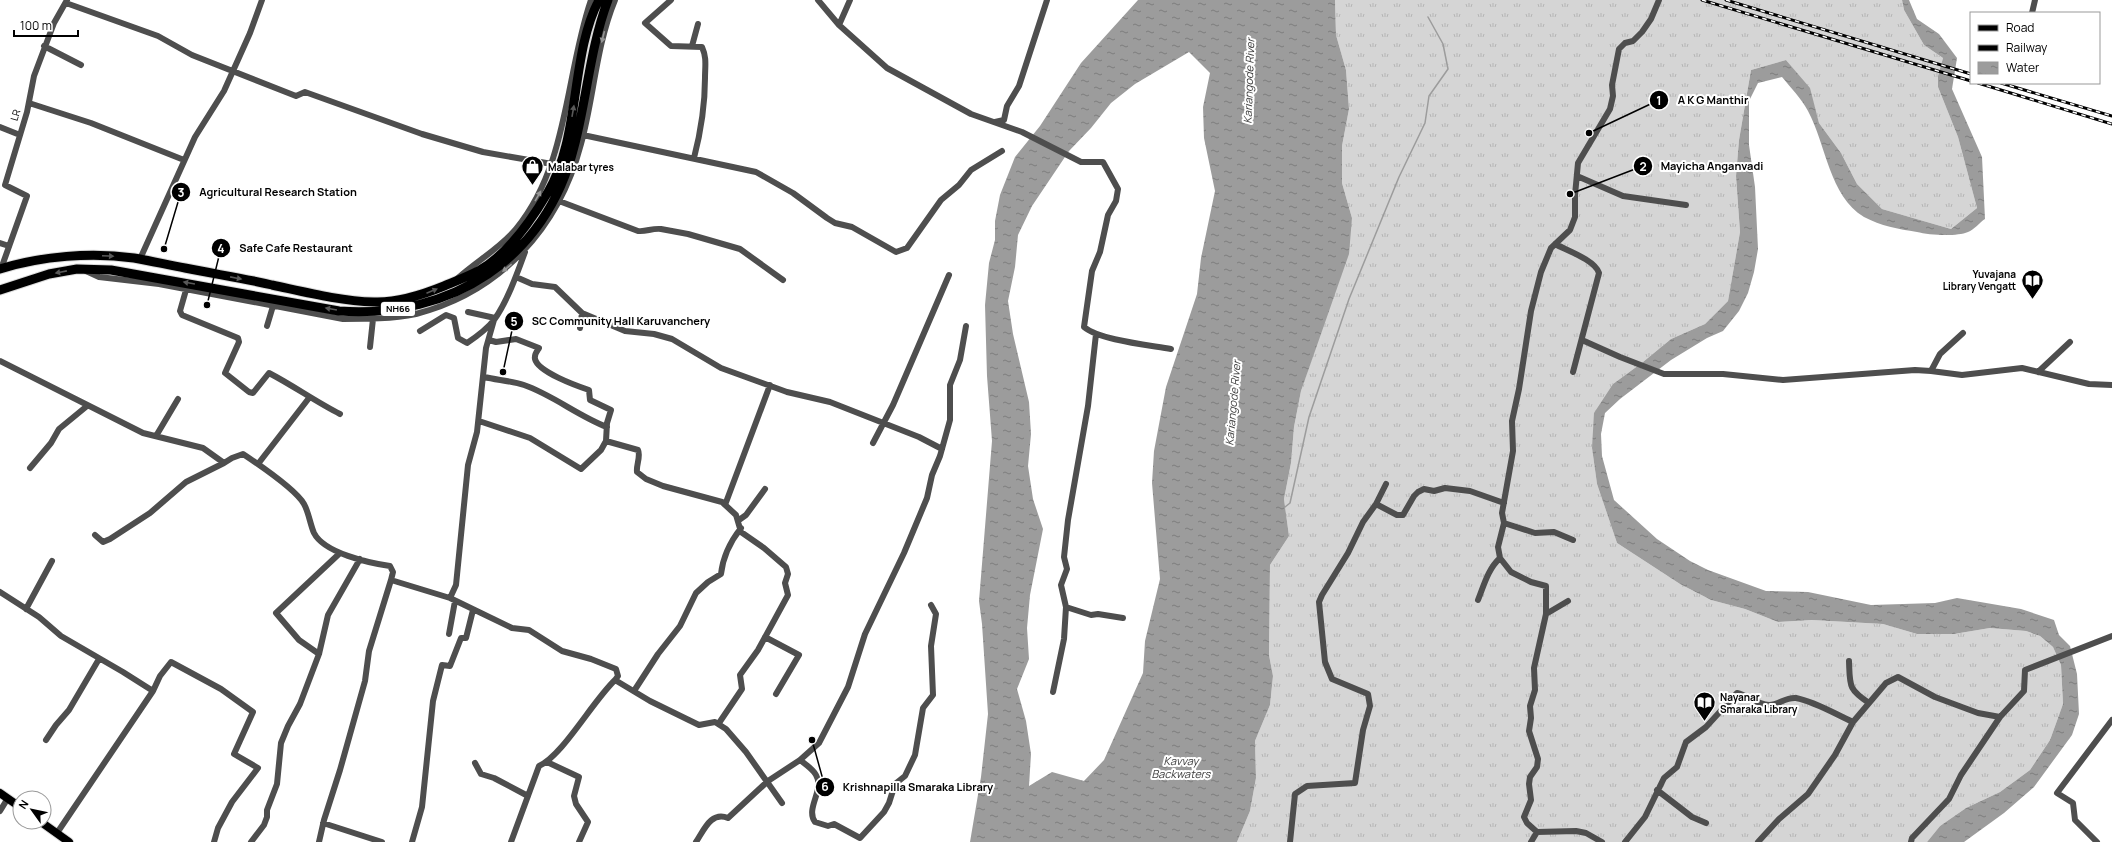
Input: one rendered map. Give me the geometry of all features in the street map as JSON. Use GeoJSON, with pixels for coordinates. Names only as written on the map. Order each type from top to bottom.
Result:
{"type":"FeatureCollection","features":[{"type":"Feature","properties":{"kind":"highway","name":"NH66"},"geometry":{"type":"LineString","coordinates":[[1,269],[27,262],[87,255],[140,260],[312,294],[375,302],[420,296],[452,283],[481,269],[502,252],[520,234],[549,190],[562,157],[572,117],[584,48],[594,11],[600,0]]}},
{"type":"Feature","properties":{"kind":"highway","name":"NH66"},"geometry":{"type":"LineString","coordinates":[[0,290],[49,274],[82,269],[112,270],[331,309],[359,312],[410,308],[435,301],[461,290],[489,273],[513,254],[531,234],[557,196],[574,147],[596,34],[608,0]]}},
{"type":"Feature","properties":{"kind":"main road"},"geometry":{"type":"LineString","coordinates":[[0,793],[12,801]]}},
{"type":"Feature","properties":{"kind":"main road"},"geometry":{"type":"LineString","coordinates":[[52,830],[69,842]]}},
{"type":"Feature","properties":{"kind":"street"},"geometry":{"type":"LineString","coordinates":[[140,260],[195,137],[224,92],[250,33],[262,0]]}},
{"type":"Feature","properties":{"kind":"street"},"geometry":{"type":"LineString","coordinates":[[452,283],[496,248],[515,230],[542,188],[559,142],[582,28],[591,0]]}},
{"type":"Feature","properties":{"kind":"street"},"geometry":{"type":"LineString","coordinates":[[82,269],[99,277],[186,290],[322,316],[373,319],[415,314],[464,296],[508,268],[526,249],[560,201],[574,168],[583,135],[602,39],[615,0]]}},
{"type":"Feature","properties":{"kind":"street"},"geometry":{"type":"LineString","coordinates":[[671,0],[645,22],[671,46],[702,47],[706,56],[706,103],[702,127],[694,158]]}},
{"type":"Feature","properties":{"kind":"street"},"geometry":{"type":"LineString","coordinates":[[818,0],[839,25],[887,68],[971,114],[1022,132],[1074,159],[1081,162],[1103,162],[1118,189],[1116,201],[1108,215],[1100,252],[1092,271],[1084,315],[1084,327],[1090,332],[1096,334],[1171,349]]}},
{"type":"Feature","properties":{"kind":"street"},"geometry":{"type":"LineString","coordinates":[[839,25],[850,0]]}},
{"type":"Feature","properties":{"kind":"street"},"geometry":{"type":"LineString","coordinates":[[995,122],[1004,120],[1007,106],[1019,86],[1047,0]]}},
{"type":"Feature","properties":{"kind":"street"},"geometry":{"type":"LineString","coordinates":[[1602,842],[1586,833],[1576,831],[1537,832],[1527,823],[1524,817],[1531,800],[1529,784],[1530,777],[1538,767],[1538,759],[1531,742],[1529,731],[1531,718],[1530,706],[1535,690],[1534,668],[1546,614],[1546,586],[1531,582],[1510,572],[1500,558],[1498,547],[1504,523],[1502,516],[1513,451],[1512,421],[1519,389],[1531,311],[1541,272],[1551,248],[1570,230],[1575,217],[1578,164],[1610,109],[1613,96],[1612,85],[1619,50],[1625,43],[1633,41],[1642,32],[1651,19],[1659,0]]}},
{"type":"Feature","properties":{"kind":"street"},"geometry":{"type":"LineString","coordinates":[[2032,12],[2035,0]]}},
{"type":"Feature","properties":{"kind":"street"},"geometry":{"type":"LineString","coordinates":[[67,1],[158,36],[192,55],[296,96],[305,92],[422,134],[483,152],[552,164]]}},
{"type":"Feature","properties":{"kind":"street","name":"LR"},"geometry":{"type":"LineString","coordinates":[[1,269],[27,196],[5,185],[29,103],[34,76],[44,46],[54,23],[67,1]]}},
{"type":"Feature","properties":{"kind":"street"},"geometry":{"type":"LineString","coordinates":[[692,46],[698,24]]}},
{"type":"Feature","properties":{"kind":"street"},"geometry":{"type":"LineString","coordinates":[[44,46],[81,65]]}},
{"type":"Feature","properties":{"kind":"street"},"geometry":{"type":"LineString","coordinates":[[29,103],[91,123],[184,160]]}},
{"type":"Feature","properties":{"kind":"street"},"geometry":{"type":"LineString","coordinates":[[0,127],[20,134]]}},
{"type":"Feature","properties":{"kind":"street"},"geometry":{"type":"LineString","coordinates":[[583,135],[756,172],[793,194],[827,218],[852,227],[896,252],[907,248],[941,200],[959,185],[971,170],[1002,151]]}},
{"type":"Feature","properties":{"kind":"street"},"geometry":{"type":"LineString","coordinates":[[1577,176],[1623,196],[1686,205]]}},
{"type":"Feature","properties":{"kind":"street"},"geometry":{"type":"LineString","coordinates":[[560,201],[638,231],[644,232],[651,228],[660,228],[726,244],[740,249],[784,280]]}},
{"type":"Feature","properties":{"kind":"street"},"geometry":{"type":"LineString","coordinates":[[0,243],[9,246]]}},
{"type":"Feature","properties":{"kind":"street"},"geometry":{"type":"LineString","coordinates":[[1555,244],[1582,257],[1597,268],[1599,273],[1573,372]]}},
{"type":"Feature","properties":{"kind":"street"},"geometry":{"type":"LineString","coordinates":[[449,634],[456,584],[468,465],[479,421],[489,340],[494,319],[516,277],[526,249]]}},
{"type":"Feature","properties":{"kind":"street"},"geometry":{"type":"LineString","coordinates":[[873,443],[893,405],[950,275]]}},
{"type":"Feature","properties":{"kind":"street"},"geometry":{"type":"LineString","coordinates":[[516,277],[532,284],[555,287],[582,313],[625,331],[654,334],[672,340],[721,368],[787,392],[830,402],[919,436],[942,449]]}},
{"type":"Feature","properties":{"kind":"street"},"geometry":{"type":"LineString","coordinates":[[186,290],[180,311],[182,315],[238,338],[239,342],[225,373],[249,392],[253,393],[269,373],[299,389],[309,398],[340,414]]}},
{"type":"Feature","properties":{"kind":"street"},"geometry":{"type":"LineString","coordinates":[[267,326],[272,306]]}},
{"type":"Feature","properties":{"kind":"street"},"geometry":{"type":"LineString","coordinates":[[468,312],[494,319]]}},
{"type":"Feature","properties":{"kind":"street"},"geometry":{"type":"LineString","coordinates":[[580,328],[582,313]]}},
{"type":"Feature","properties":{"kind":"street"},"geometry":{"type":"LineString","coordinates":[[420,331],[446,315],[454,318],[458,338],[467,343],[494,319]]}},
{"type":"Feature","properties":{"kind":"street"},"geometry":{"type":"LineString","coordinates":[[370,347],[373,319]]}},
{"type":"Feature","properties":{"kind":"street"},"geometry":{"type":"LineString","coordinates":[[696,842],[708,823],[715,817],[721,815],[728,818],[768,781],[800,760],[822,739],[848,687],[865,634],[927,498],[932,475],[942,449],[950,420],[950,385],[960,360],[966,326]]}},
{"type":"Feature","properties":{"kind":"street"},"geometry":{"type":"LineString","coordinates":[[1931,371],[1940,354],[1963,333]]}},
{"type":"Feature","properties":{"kind":"street"},"geometry":{"type":"LineString","coordinates":[[1053,692],[1064,639],[1066,607],[1061,585],[1067,569],[1064,557],[1068,520],[1088,406],[1096,334]]}},
{"type":"Feature","properties":{"kind":"street"},"geometry":{"type":"LineString","coordinates":[[479,421],[530,438],[581,469],[601,450],[606,441],[607,427],[611,410],[590,400],[589,390],[544,370],[535,360],[534,354],[539,348],[516,339],[496,342],[489,340]]}},
{"type":"Feature","properties":{"kind":"street"},"geometry":{"type":"LineString","coordinates":[[1582,340],[1664,374],[1723,374],[1783,380],[1915,370],[1962,375],[2022,368],[2089,384],[2112,385]]}},
{"type":"Feature","properties":{"kind":"street"},"geometry":{"type":"LineString","coordinates":[[2038,372],[2070,342]]}},
{"type":"Feature","properties":{"kind":"street"},"geometry":{"type":"LineString","coordinates":[[0,361],[87,406],[143,432],[203,448],[224,463]]}},
{"type":"Feature","properties":{"kind":"street"},"geometry":{"type":"LineString","coordinates":[[484,377],[524,385],[584,417],[607,427]]}},
{"type":"Feature","properties":{"kind":"street"},"geometry":{"type":"LineString","coordinates":[[725,505],[770,385]]}},
{"type":"Feature","properties":{"kind":"street"},"geometry":{"type":"LineString","coordinates":[[258,464],[309,398]]}},
{"type":"Feature","properties":{"kind":"street"},"geometry":{"type":"LineString","coordinates":[[156,436],[178,399]]}},
{"type":"Feature","properties":{"kind":"street"},"geometry":{"type":"LineString","coordinates":[[30,468],[59,429],[87,406]]}},
{"type":"Feature","properties":{"kind":"street"},"geometry":{"type":"LineString","coordinates":[[606,441],[638,450],[639,453],[636,465],[637,472],[646,479],[663,486],[707,497],[725,505],[738,520],[741,532],[764,548],[786,568],[788,574],[785,583],[788,595],[765,637],[740,675],[742,689],[718,723]]}},
{"type":"Feature","properties":{"kind":"street"},"geometry":{"type":"LineString","coordinates":[[94,535],[103,542],[110,540],[150,513],[186,482],[232,458],[243,454],[258,464],[304,504],[314,533],[320,542],[340,554],[390,566],[393,572],[391,580],[369,651],[365,681],[340,770],[323,823],[319,842]]}},
{"type":"Feature","properties":{"kind":"street"},"geometry":{"type":"LineString","coordinates":[[1290,842],[1291,816],[1295,794],[1308,786],[1354,783],[1370,706],[1368,694],[1332,679],[1325,662],[1319,602],[1348,553],[1363,522],[1376,504],[1386,484]]}},
{"type":"Feature","properties":{"kind":"street"},"geometry":{"type":"LineString","coordinates":[[1376,504],[1397,515],[1403,515],[1418,492],[1445,488],[1470,491],[1504,503]]}},
{"type":"Feature","properties":{"kind":"street"},"geometry":{"type":"LineString","coordinates":[[738,520],[746,515],[765,489]]}},
{"type":"Feature","properties":{"kind":"street"},"geometry":{"type":"LineString","coordinates":[[1504,523],[1535,533],[1554,532],[1573,540]]}},
{"type":"Feature","properties":{"kind":"street"},"geometry":{"type":"LineString","coordinates":[[634,691],[658,654],[680,626],[696,593],[708,582],[721,574],[722,564],[730,543],[741,528]]}},
{"type":"Feature","properties":{"kind":"street"},"geometry":{"type":"LineString","coordinates":[[319,654],[299,640],[276,613],[340,554]]}},
{"type":"Feature","properties":{"kind":"street"},"geometry":{"type":"LineString","coordinates":[[1478,600],[1486,579],[1494,564],[1500,558]]}},
{"type":"Feature","properties":{"kind":"street"},"geometry":{"type":"LineString","coordinates":[[251,842],[264,825],[267,810],[277,784],[281,743],[300,704],[319,654],[328,615],[360,559]]}},
{"type":"Feature","properties":{"kind":"street"},"geometry":{"type":"LineString","coordinates":[[26,609],[52,561]]}},
{"type":"Feature","properties":{"kind":"street"},"geometry":{"type":"LineString","coordinates":[[391,580],[453,599],[512,628],[529,630],[562,651],[591,658],[616,669],[618,676],[615,680],[593,704],[547,762],[538,769],[511,842]]}},
{"type":"Feature","properties":{"kind":"street"},"geometry":{"type":"LineString","coordinates":[[0,592],[26,609],[61,636],[153,691]]}},
{"type":"Feature","properties":{"kind":"street"},"geometry":{"type":"LineString","coordinates":[[1546,614],[1568,601]]}},
{"type":"Feature","properties":{"kind":"street"},"geometry":{"type":"LineString","coordinates":[[800,760],[815,773],[818,781],[818,790],[812,812],[813,819],[818,824],[839,826],[856,837],[858,840],[884,812],[893,794],[895,784],[905,776],[915,755],[923,708],[933,695],[931,646],[936,614],[931,605]]}},
{"type":"Feature","properties":{"kind":"street"},"geometry":{"type":"LineString","coordinates":[[1066,607],[1091,616],[1098,614],[1123,618]]}},
{"type":"Feature","properties":{"kind":"street"},"geometry":{"type":"LineString","coordinates":[[412,842],[422,807],[433,701],[442,665],[450,666],[461,638],[466,638],[474,610]]}},
{"type":"Feature","properties":{"kind":"street"},"geometry":{"type":"LineString","coordinates":[[1910,842],[1950,799],[1961,774],[2000,717],[2024,691],[2025,670],[2112,636]]}},
{"type":"Feature","properties":{"kind":"street"},"geometry":{"type":"LineString","coordinates":[[765,637],[799,655],[776,694]]}},
{"type":"Feature","properties":{"kind":"street"},"geometry":{"type":"LineString","coordinates":[[46,740],[69,710],[99,659]]}},
{"type":"Feature","properties":{"kind":"street"},"geometry":{"type":"LineString","coordinates":[[1849,661],[1850,682],[1853,692],[1869,703]]}},
{"type":"Feature","properties":{"kind":"street"},"geometry":{"type":"LineString","coordinates":[[57,833],[153,691],[160,676],[171,662],[221,689],[253,712],[234,754],[258,768],[232,802],[218,828],[214,842]]}},
{"type":"Feature","properties":{"kind":"street"},"geometry":{"type":"LineString","coordinates":[[1758,842],[1779,819],[1808,794],[1835,755],[1853,722],[1886,683],[1898,677],[1940,699],[1978,713],[2000,717]]}},
{"type":"Feature","properties":{"kind":"street"},"geometry":{"type":"LineString","coordinates":[[615,680],[699,725],[704,726],[712,722],[718,723],[746,752],[768,781],[782,803]]}},
{"type":"Feature","properties":{"kind":"street"},"geometry":{"type":"LineString","coordinates":[[1625,842],[1645,817],[1664,778],[1677,767],[1686,742],[1706,727],[1737,693],[1753,701],[1769,705],[1785,698],[1794,698],[1808,702],[1853,722]]}},
{"type":"Feature","properties":{"kind":"street"},"geometry":{"type":"LineString","coordinates":[[2097,842],[2075,820],[2074,803],[2057,793],[2112,720]]}},
{"type":"Feature","properties":{"kind":"street"},"geometry":{"type":"LineString","coordinates":[[547,762],[579,777],[574,796],[576,804],[588,822],[579,842]]}},
{"type":"Feature","properties":{"kind":"street"},"geometry":{"type":"LineString","coordinates":[[474,763],[481,774],[494,778],[528,796]]}},
{"type":"Feature","properties":{"kind":"street"},"geometry":{"type":"LineString","coordinates":[[1657,790],[1692,817],[1706,823]]}},
{"type":"Feature","properties":{"kind":"street"},"geometry":{"type":"LineString","coordinates":[[0,810],[8,798]]}},
{"type":"Feature","properties":{"kind":"street"},"geometry":{"type":"LineString","coordinates":[[323,823],[382,842]]}},
{"type":"Feature","properties":{"kind":"street"},"geometry":{"type":"LineString","coordinates":[[1531,842],[1537,832]]}},
{"type":"Feature","properties":{"kind":"green space"},"geometry":{"type":"Polygon","coordinates":[[[1335,0],[1902,0],[1904,10],[1924,45],[1943,58],[1938,76],[1938,87],[1958,137],[1977,208],[1951,229],[1882,209],[1857,184],[1841,153],[1819,123],[1809,88],[1786,60],[1751,70],[1739,140],[1736,176],[1740,232],[1728,301],[1705,324],[1671,339],[1613,384],[1592,448],[1597,484],[1617,543],[1680,584],[1711,600],[1745,609],[1778,622],[1812,620],[1883,624],[1917,634],[1954,634],[1990,628],[2026,631],[2040,636],[2053,647],[2061,665],[2063,704],[2050,740],[2030,770],[2000,792],[1966,808],[1940,826],[1927,842],[1237,842],[1250,811],[1256,778],[1255,741],[1270,705],[1273,676],[1269,655],[1270,565],[1289,536],[1284,499],[1291,463],[1294,427],[1301,391],[1336,286],[1352,218],[1342,183],[1342,146],[1349,109],[1346,70],[1336,35],[1335,0]]]}},
{"type":"Feature","properties":{"kind":"water","name":"Kavvay Backwaters"},"geometry":{"type":"Polygon","coordinates":[[[1138,0],[1335,0],[1336,35],[1346,70],[1349,109],[1342,146],[1342,183],[1352,218],[1349,254],[1301,391],[1294,427],[1291,463],[1284,499],[1289,536],[1270,565],[1269,655],[1273,676],[1270,705],[1255,741],[1256,778],[1250,811],[1237,842],[970,842],[981,777],[988,714],[979,601],[992,441],[987,376],[985,305],[989,263],[995,240],[995,221],[1000,195],[1015,157],[1040,126],[1081,63],[1138,0]],[[1189,52],[1135,84],[1111,103],[1091,128],[1069,151],[1032,206],[1018,235],[1015,267],[1008,301],[1013,334],[1029,402],[1031,434],[1028,466],[1033,499],[1043,529],[1030,595],[1027,628],[1029,659],[1017,689],[1026,721],[1031,754],[1029,786],[1052,772],[1084,781],[1104,760],[1143,673],[1145,641],[1160,579],[1152,483],[1154,451],[1166,387],[1197,294],[1201,258],[1215,191],[1204,138],[1203,107],[1210,73],[1189,52]]]}},
{"type":"Feature","properties":{"kind":"water"},"geometry":{"type":"Polygon","coordinates":[[[1902,0],[1909,0],[1917,19],[1939,34],[1957,58],[1952,89],[1982,157],[1985,219],[1972,230],[1963,234],[1942,235],[1928,234],[1883,225],[1864,217],[1852,208],[1843,196],[1836,183],[1814,124],[1799,97],[1782,77],[1758,83],[1749,101],[1749,145],[1755,187],[1758,249],[1748,293],[1739,311],[1723,331],[1707,338],[1671,360],[1620,399],[1605,413],[1601,434],[1602,456],[1614,500],[1657,539],[1690,561],[1708,570],[1766,591],[1808,592],[1871,605],[1935,603],[1957,598],[2021,609],[2054,620],[2059,635],[2070,646],[2077,674],[2079,714],[2072,735],[2034,787],[2004,813],[1964,842],[1927,842],[1940,826],[1966,808],[2000,792],[2030,770],[2050,740],[2063,704],[2061,665],[2053,647],[2040,636],[2026,631],[1990,628],[1954,634],[1917,634],[1883,624],[1812,620],[1778,622],[1745,609],[1711,600],[1680,584],[1617,543],[1597,484],[1592,448],[1594,413],[1613,384],[1671,339],[1705,324],[1728,301],[1740,232],[1736,176],[1739,140],[1751,70],[1786,60],[1810,88],[1819,123],[1841,153],[1857,184],[1882,209],[1951,229],[1977,208],[1958,137],[1938,87],[1938,76],[1943,58],[1924,45],[1904,10],[1902,0]]]}},
{"type":"Feature","properties":{"kind":"waterway"},"geometry":{"type":"LineString","coordinates":[[1285,507],[1290,503],[1309,417],[1349,299],[1399,177],[1425,123],[1429,96],[1448,69],[1443,44],[1428,17]]}},
{"type":"Feature","properties":{"kind":"railway"},"geometry":{"type":"LineString","coordinates":[[1702,0],[1970,81]]}},
{"type":"Feature","properties":{"kind":"railway"},"geometry":{"type":"LineString","coordinates":[[1726,0],[1970,74]]}},
{"type":"Feature","properties":{"kind":"railway"},"geometry":{"type":"LineString","coordinates":[[1981,84],[2112,124]]}},
{"type":"Feature","properties":{"kind":"railway"},"geometry":{"type":"LineString","coordinates":[[2004,84],[2112,116]]}},
{"type":"Feature","properties":{"kind":"place","name":"A K G Manthir"},"geometry":{"type":"Point","coordinates":[1589,133]}},
{"type":"Feature","properties":{"kind":"place","name":"Malabar tyres"},"geometry":{"type":"Point","coordinates":[533,186]}},
{"type":"Feature","properties":{"kind":"place","name":"Mayicha Anganvadi"},"geometry":{"type":"Point","coordinates":[1570,194]}},
{"type":"Feature","properties":{"kind":"place","name":"Agricultural Research Station"},"geometry":{"type":"Point","coordinates":[164,249]}},
{"type":"Feature","properties":{"kind":"place","name":"Yuvajana Library Vengatt"},"geometry":{"type":"Point","coordinates":[2032,300]}},
{"type":"Feature","properties":{"kind":"place","name":"Safe Cafe Restaurant"},"geometry":{"type":"Point","coordinates":[207,305]}},
{"type":"Feature","properties":{"kind":"place","name":"SC Community Hall Karuvanchery"},"geometry":{"type":"Point","coordinates":[503,372]}},
{"type":"Feature","properties":{"kind":"place","name":"Nayanar Smaraka Library"},"geometry":{"type":"Point","coordinates":[1705,722]}},
{"type":"Feature","properties":{"kind":"place","name":"Krishnapilla Smaraka Library"},"geometry":{"type":"Point","coordinates":[812,740]}},
{"type":"Feature","properties":{"kind":"water label","name":"Kariangode River"},"geometry":{"type":"Point","coordinates":[1249,81]}},
{"type":"Feature","properties":{"kind":"water label","name":"Kariangode River"},"geometry":{"type":"Point","coordinates":[1233,403]}}]}
